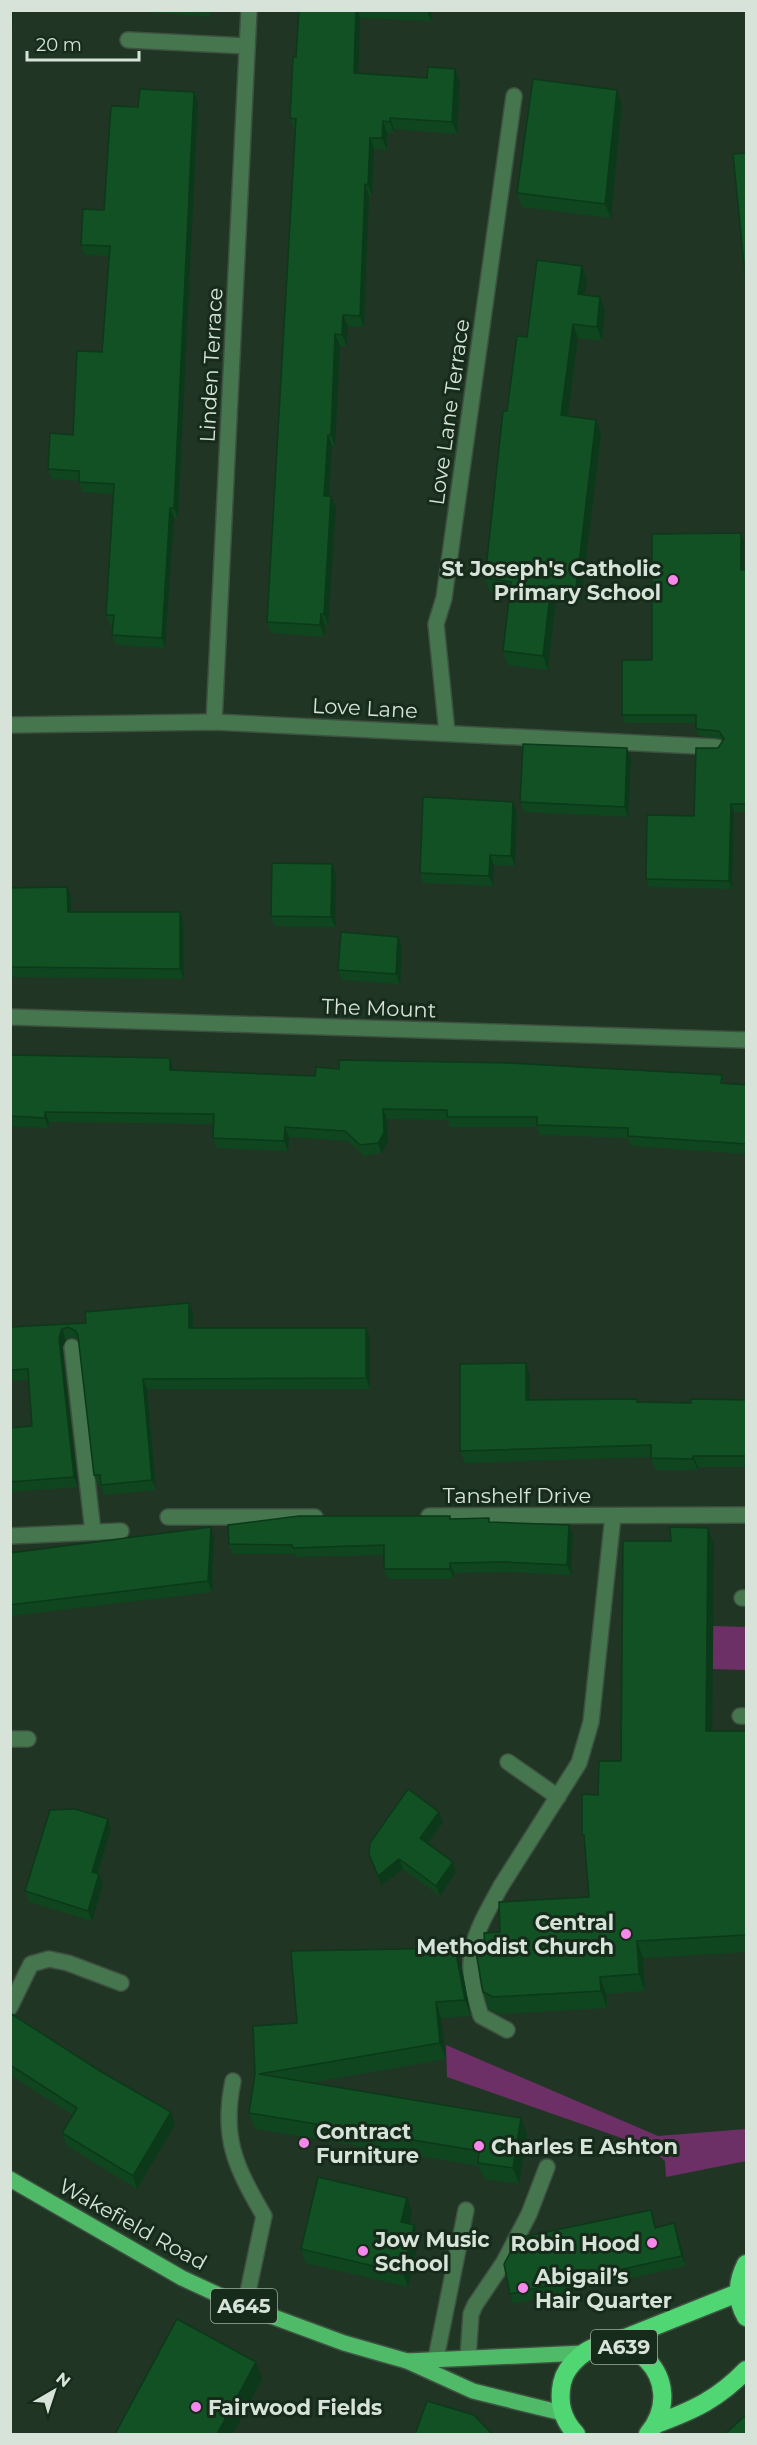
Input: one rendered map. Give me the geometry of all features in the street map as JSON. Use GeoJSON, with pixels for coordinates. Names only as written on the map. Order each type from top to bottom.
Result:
{"type":"FeatureCollection","features":[{"type":"Feature","properties":{"kind":"highway"},"geometry":{"type":"LineString","coordinates":[[747,2264],[740,2279],[738,2293],[747,2318]]}},
{"type":"Feature","properties":{"kind":"highway","name":"A639"},"geometry":{"type":"LineString","coordinates":[[568,2427],[560,2395],[563,2379],[571,2364],[584,2353],[738,2293]]}},
{"type":"Feature","properties":{"kind":"highway","name":"A639"},"geometry":{"type":"LineString","coordinates":[[609,2345],[625,2347],[639,2353],[652,2364],[660,2378],[663,2393],[662,2409],[652,2429]]}},
{"type":"Feature","properties":{"kind":"highway","name":"A639"},"geometry":{"type":"LineString","coordinates":[[652,2429],[699,2408],[729,2388],[747,2370]]}},
{"type":"Feature","properties":{"kind":"main road","name":"Wakefield Road"},"geometry":{"type":"LineString","coordinates":[[10,2179],[182,2278],[245,2306],[344,2343],[407,2361],[473,2391],[568,2427]]}},
{"type":"Feature","properties":{"kind":"main road","name":"Wakefield Road"},"geometry":{"type":"LineString","coordinates":[[407,2361],[584,2353]]}},
{"type":"Feature","properties":{"kind":"street","name":"Linden Terrace"},"geometry":{"type":"LineString","coordinates":[[214,722],[249,10]]}},
{"type":"Feature","properties":{"kind":"street"},"geometry":{"type":"LineString","coordinates":[[128,40],[247,46]]}},
{"type":"Feature","properties":{"kind":"street","name":"Love Lane Terrace"},"geometry":{"type":"LineString","coordinates":[[447,733],[436,624],[444,598],[513,96]]}},
{"type":"Feature","properties":{"kind":"street","name":"Love Lane"},"geometry":{"type":"LineString","coordinates":[[10,725],[214,722],[717,747]]}},
{"type":"Feature","properties":{"kind":"street","name":"The Mount"},"geometry":{"type":"LineString","coordinates":[[10,1017],[747,1040]]}},
{"type":"Feature","properties":{"kind":"street"},"geometry":{"type":"LineString","coordinates":[[72,1347],[93,1532]]}},
{"type":"Feature","properties":{"kind":"street","name":"Tanshelf Drive"},"geometry":{"type":"LineString","coordinates":[[414,1516],[747,1515]]}},
{"type":"Feature","properties":{"kind":"street","name":"Tanshelf Drive"},"geometry":{"type":"LineString","coordinates":[[507,2030],[481,2016],[471,1986],[470,1957],[476,1930],[501,1886],[579,1763],[591,1722],[613,1516]]}},
{"type":"Feature","properties":{"kind":"street"},"geometry":{"type":"LineString","coordinates":[[168,1517],[332,1517]]}},
{"type":"Feature","properties":{"kind":"street"},"geometry":{"type":"LineString","coordinates":[[10,1536],[121,1531]]}},
{"type":"Feature","properties":{"kind":"street"},"geometry":{"type":"LineString","coordinates":[[10,1739],[28,1738]]}},
{"type":"Feature","properties":{"kind":"street"},"geometry":{"type":"LineString","coordinates":[[508,1762],[558,1797]]}},
{"type":"Feature","properties":{"kind":"street"},"geometry":{"type":"LineString","coordinates":[[10,2007],[31,1964],[49,1959],[68,1963],[121,1983]]}},
{"type":"Feature","properties":{"kind":"street"},"geometry":{"type":"LineString","coordinates":[[233,2081],[227,2111],[232,2146],[242,2177],[264,2216],[245,2306]]}},
{"type":"Feature","properties":{"kind":"street"},"geometry":{"type":"LineString","coordinates":[[468,2358],[471,2314],[504,2262],[528,2214],[547,2167]]}},
{"type":"Feature","properties":{"kind":"street"},"geometry":{"type":"LineString","coordinates":[[436,2358],[466,2210]]}},
{"type":"Feature","properties":{"kind":"shaded area"},"geometry":{"type":"Polygon","coordinates":[[[713,1626],[746,1627],[746,1670],[712,1669],[713,1626]]]}},
{"type":"Feature","properties":{"kind":"shaded area"},"geometry":{"type":"Polygon","coordinates":[[[446,2045],[658,2136],[746,2129],[746,2161],[666,2177],[665,2161],[650,2148],[447,2077],[446,2045]]]}},
{"type":"Feature","properties":{"kind":"building"},"geometry":{"type":"Polygon","coordinates":[[[299,10],[356,10],[354,73],[427,78],[428,67],[455,69],[452,122],[390,118],[390,122],[383,121],[382,138],[370,138],[368,185],[365,184],[360,316],[343,315],[342,335],[335,334],[331,435],[328,435],[324,496],[331,496],[324,614],[321,614],[320,625],[267,622],[296,119],[290,118],[293,57],[296,57],[299,10]]]}},
{"type":"Feature","properties":{"kind":"building"},"geometry":{"type":"Polygon","coordinates":[[[533,79],[617,90],[605,204],[517,193],[533,79]]]}},
{"type":"Feature","properties":{"kind":"building"},"geometry":{"type":"Polygon","coordinates":[[[140,89],[194,92],[174,508],[170,508],[162,638],[112,635],[114,615],[106,615],[114,484],[79,482],[79,471],[48,469],[50,433],[73,435],[77,351],[102,352],[110,246],[81,245],[83,209],[104,210],[111,106],[138,107],[140,89]]]}},
{"type":"Feature","properties":{"kind":"building"},"geometry":{"type":"Polygon","coordinates":[[[747,153],[747,295],[733,154],[747,153]]]}},
{"type":"Feature","properties":{"kind":"building"},"geometry":{"type":"Polygon","coordinates":[[[537,260],[582,266],[578,294],[600,297],[597,327],[573,324],[561,415],[596,420],[576,588],[551,585],[543,656],[503,651],[511,582],[485,578],[503,411],[507,411],[517,336],[527,337],[537,260]]]}},
{"type":"Feature","properties":{"kind":"building"},"geometry":{"type":"Polygon","coordinates":[[[741,533],[741,570],[747,570],[747,804],[731,804],[729,881],[646,879],[647,815],[694,816],[696,748],[718,748],[724,739],[719,731],[696,729],[696,715],[622,715],[622,660],[652,660],[652,534],[741,533]]]}},
{"type":"Feature","properties":{"kind":"building"},"geometry":{"type":"Polygon","coordinates":[[[523,744],[627,748],[625,807],[520,802],[523,744]]]}},
{"type":"Feature","properties":{"kind":"building"},"geometry":{"type":"Polygon","coordinates":[[[423,797],[513,802],[511,856],[490,855],[489,876],[420,873],[423,797]]]}},
{"type":"Feature","properties":{"kind":"building"},"geometry":{"type":"Polygon","coordinates":[[[272,863],[332,864],[331,917],[271,916],[272,863]]]}},
{"type":"Feature","properties":{"kind":"building"},"geometry":{"type":"Polygon","coordinates":[[[67,887],[68,912],[180,912],[180,969],[10,967],[10,888],[67,887]]]}},
{"type":"Feature","properties":{"kind":"building"},"geometry":{"type":"Polygon","coordinates":[[[341,932],[398,937],[396,974],[338,970],[341,932]]]}},
{"type":"Feature","properties":{"kind":"building"},"geometry":{"type":"Polygon","coordinates":[[[10,1055],[170,1058],[170,1070],[315,1076],[316,1067],[339,1069],[339,1060],[510,1063],[722,1075],[721,1083],[747,1085],[747,1144],[628,1136],[628,1128],[537,1125],[537,1117],[447,1117],[447,1110],[383,1109],[384,1133],[378,1143],[360,1145],[345,1131],[285,1127],[284,1141],[213,1138],[214,1114],[45,1112],[45,1118],[10,1116],[10,1055]]]}},
{"type":"Feature","properties":{"kind":"building"},"geometry":{"type":"Polygon","coordinates":[[[189,1303],[189,1328],[366,1328],[366,1378],[143,1379],[152,1480],[101,1485],[100,1475],[94,1475],[78,1336],[76,1331],[68,1327],[62,1329],[59,1338],[74,1477],[10,1482],[10,1428],[32,1426],[28,1369],[10,1370],[10,1327],[86,1323],[85,1312],[189,1303]]]}},
{"type":"Feature","properties":{"kind":"building"},"geometry":{"type":"Polygon","coordinates":[[[526,1363],[526,1400],[637,1399],[637,1402],[691,1403],[691,1399],[747,1400],[747,1456],[693,1456],[693,1459],[651,1458],[651,1445],[460,1451],[460,1364],[526,1363]]]}},
{"type":"Feature","properties":{"kind":"building"},"geometry":{"type":"Polygon","coordinates":[[[299,1516],[450,1516],[450,1519],[489,1518],[489,1522],[569,1525],[567,1565],[505,1562],[450,1563],[450,1569],[384,1569],[384,1545],[293,1548],[292,1545],[229,1544],[228,1525],[299,1516]]]}},
{"type":"Feature","properties":{"kind":"building"},"geometry":{"type":"Polygon","coordinates":[[[211,1527],[208,1581],[10,1605],[10,1553],[211,1527]]]}},
{"type":"Feature","properties":{"kind":"building"},"geometry":{"type":"Polygon","coordinates":[[[670,1527],[708,1528],[706,1731],[747,1731],[747,1935],[637,1941],[639,1974],[600,1977],[601,1991],[493,1997],[483,1992],[475,1947],[485,1947],[484,1933],[500,1932],[499,1902],[589,1897],[584,1835],[582,1835],[582,1794],[598,1795],[599,1761],[621,1761],[623,1541],[671,1541],[670,1527]]]}},
{"type":"Feature","properties":{"kind":"building"},"geometry":{"type":"Polygon","coordinates":[[[408,1789],[439,1812],[420,1838],[453,1862],[436,1886],[399,1859],[378,1876],[369,1854],[370,1843],[408,1789]]]}},
{"type":"Feature","properties":{"kind":"building"},"geometry":{"type":"Polygon","coordinates":[[[75,1809],[108,1819],[92,1872],[99,1874],[88,1911],[25,1891],[50,1810],[75,1809]]]}},
{"type":"Feature","properties":{"kind":"building"},"geometry":{"type":"Polygon","coordinates":[[[455,1948],[465,2000],[436,2002],[440,2043],[259,2074],[521,2118],[513,2168],[478,2163],[479,2151],[249,2113],[255,2074],[253,2026],[297,2023],[291,1951],[455,1948]]]}},
{"type":"Feature","properties":{"kind":"building"},"geometry":{"type":"Polygon","coordinates":[[[10,2013],[100,2071],[171,2112],[133,2176],[62,2133],[77,2108],[10,2065],[10,2013]]]}},
{"type":"Feature","properties":{"kind":"building","name":"Jow Music School"},"geometry":{"type":"Polygon","coordinates":[[[318,2177],[407,2198],[401,2222],[414,2225],[403,2273],[301,2249],[318,2177]]]}},
{"type":"Feature","properties":{"kind":"building"},"geometry":{"type":"Polygon","coordinates":[[[651,2210],[655,2228],[674,2223],[682,2256],[510,2294],[504,2264],[518,2238],[651,2210]]]}},
{"type":"Feature","properties":{"kind":"building","name":"Fairwood Fields"},"geometry":{"type":"Polygon","coordinates":[[[177,2319],[256,2362],[217,2434],[115,2434],[177,2319]]]}},
{"type":"Feature","properties":{"kind":"building"},"geometry":{"type":"Polygon","coordinates":[[[427,2401],[474,2415],[492,2434],[415,2434],[427,2401]]]}},
{"type":"Feature","properties":{"kind":"building"},"geometry":{"type":"Polygon","coordinates":[[[747,2414],[747,2434],[725,2434],[747,2414]]]}},
{"type":"Feature","properties":{"kind":"place","name":"St Joseph's Catholic Primary School"},"geometry":{"type":"Point","coordinates":[673,580]}},
{"type":"Feature","properties":{"kind":"place","name":"Central Methodist Church"},"geometry":{"type":"Point","coordinates":[626,1934]}},
{"type":"Feature","properties":{"kind":"place","name":"Contract Furniture"},"geometry":{"type":"Point","coordinates":[304,2143]}},
{"type":"Feature","properties":{"kind":"place","name":"Charles E Ashton"},"geometry":{"type":"Point","coordinates":[479,2146]}},
{"type":"Feature","properties":{"kind":"place","name":"Robin Hood"},"geometry":{"type":"Point","coordinates":[652,2243]}},
{"type":"Feature","properties":{"kind":"place","name":"Jow Music School"},"geometry":{"type":"Point","coordinates":[363,2251]}},
{"type":"Feature","properties":{"kind":"place","name":"Abigail’s Hair Quarter"},"geometry":{"type":"Point","coordinates":[523,2288]}},
{"type":"Feature","properties":{"kind":"place","name":"Fairwood Fields"},"geometry":{"type":"Point","coordinates":[196,2407]}}]}
